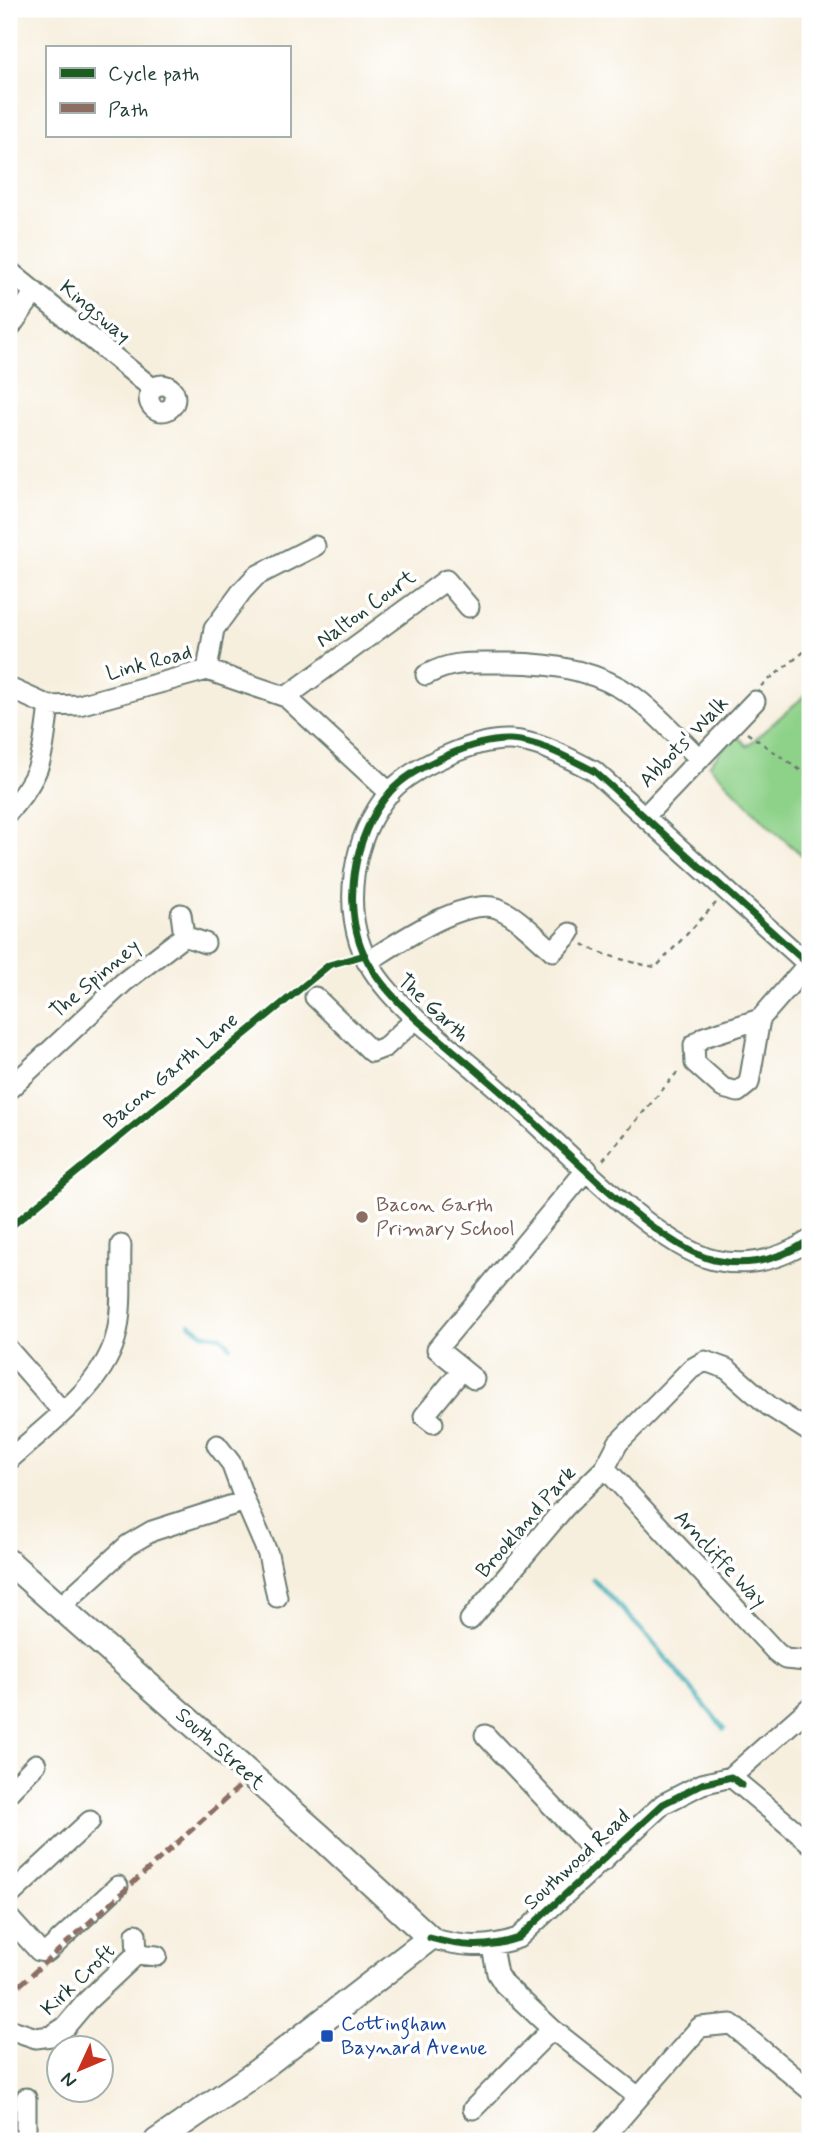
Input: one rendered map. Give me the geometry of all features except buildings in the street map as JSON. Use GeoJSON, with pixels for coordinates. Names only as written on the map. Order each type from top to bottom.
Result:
{"type":"FeatureCollection","features":[{"type":"Feature","properties":{"kind":"main road","name":"South Street"},"geometry":{"type":"LineString","coordinates":[[9,1562],[430,1938]]}},
{"type":"Feature","properties":{"kind":"main road"},"geometry":{"type":"LineString","coordinates":[[158,2141],[250,2077],[430,1938]]}},
{"type":"Feature","properties":{"kind":"street","name":"Kingsway"},"geometry":{"type":"LineString","coordinates":[[9,271],[152,388]]}},
{"type":"Feature","properties":{"kind":"street"},"geometry":{"type":"LineString","coordinates":[[9,329],[35,292]]}},
{"type":"Feature","properties":{"kind":"street"},"geometry":{"type":"LineString","coordinates":[[207,670],[214,629],[242,591],[256,576],[321,545]]}},
{"type":"Feature","properties":{"kind":"street","name":"Nalton Court"},"geometry":{"type":"LineString","coordinates":[[286,697],[446,580],[469,607]]}},
{"type":"Feature","properties":{"kind":"street"},"geometry":{"type":"LineString","coordinates":[[426,675],[445,664],[476,663],[548,664],[584,673],[633,696],[699,759]]}},
{"type":"Feature","properties":{"kind":"street","name":"Link Road"},"geometry":{"type":"LineString","coordinates":[[9,688],[49,706],[79,705],[207,670],[286,697],[390,793]]}},
{"type":"Feature","properties":{"kind":"street","name":"Abbots' Walk"},"geometry":{"type":"LineString","coordinates":[[646,815],[755,702]]}},
{"type":"Feature","properties":{"kind":"street"},"geometry":{"type":"LineString","coordinates":[[9,811],[31,786],[41,766],[49,706]]}},
{"type":"Feature","properties":{"kind":"street","name":"The Garth"},"geometry":{"type":"LineString","coordinates":[[809,965],[646,815],[594,771],[555,751],[510,740],[467,747],[426,765],[390,793],[369,824],[355,865],[352,899],[357,932],[367,961],[386,989],[416,1019],[670,1240],[713,1259],[746,1262],[784,1256],[810,1240]]}},
{"type":"Feature","properties":{"kind":"street"},"geometry":{"type":"LineString","coordinates":[[367,961],[459,911],[479,906],[495,907],[512,915],[554,951],[570,933]]}},
{"type":"Feature","properties":{"kind":"street"},"geometry":{"type":"LineString","coordinates":[[180,914],[184,936],[205,943]]}},
{"type":"Feature","properties":{"kind":"street","name":"The Spinney"},"geometry":{"type":"LineString","coordinates":[[9,1088],[105,998],[184,936]]}},
{"type":"Feature","properties":{"kind":"street"},"geometry":{"type":"LineString","coordinates":[[760,1019],[749,1083],[738,1092],[723,1088],[695,1063],[694,1045],[704,1037],[760,1019],[809,965]]}},
{"type":"Feature","properties":{"kind":"street"},"geometry":{"type":"LineString","coordinates":[[315,997],[372,1052],[385,1047],[416,1019]]}},
{"type":"Feature","properties":{"kind":"street"},"geometry":{"type":"LineString","coordinates":[[433,1423],[424,1416],[468,1375],[437,1349],[589,1171]]}},
{"type":"Feature","properties":{"kind":"street"},"geometry":{"type":"LineString","coordinates":[[9,1460],[87,1386],[107,1359],[117,1334],[112,1265],[121,1245]]}},
{"type":"Feature","properties":{"kind":"street"},"geometry":{"type":"LineString","coordinates":[[9,1350],[62,1411]]}},
{"type":"Feature","properties":{"kind":"street","name":"Brookland Park"},"geometry":{"type":"LineString","coordinates":[[475,1608],[565,1507],[605,1468],[618,1443],[691,1369],[705,1361],[727,1369],[769,1405],[810,1432]]}},
{"type":"Feature","properties":{"kind":"street"},"geometry":{"type":"LineString","coordinates":[[217,1446],[237,1458],[245,1501],[268,1553],[271,1590]]}},
{"type":"Feature","properties":{"kind":"street","name":"Arncliffe Way"},"geometry":{"type":"LineString","coordinates":[[605,1468],[776,1652],[785,1659],[806,1661],[810,1657]]}},
{"type":"Feature","properties":{"kind":"street"},"geometry":{"type":"LineString","coordinates":[[61,1606],[128,1545],[152,1531],[245,1501]]}},
{"type":"Feature","properties":{"kind":"street"},"geometry":{"type":"LineString","coordinates":[[810,1707],[731,1777],[810,1843]]}},
{"type":"Feature","properties":{"kind":"street"},"geometry":{"type":"LineString","coordinates":[[485,1735],[604,1861]]}},
{"type":"Feature","properties":{"kind":"street"},"geometry":{"type":"LineString","coordinates":[[9,1791],[36,1764]]}},
{"type":"Feature","properties":{"kind":"street","name":"Southwood Road"},"geometry":{"type":"LineString","coordinates":[[430,1938],[458,1946],[492,1947],[518,1938],[663,1804],[702,1784],[731,1777]]}},
{"type":"Feature","properties":{"kind":"street"},"geometry":{"type":"LineString","coordinates":[[9,1896],[90,1821]]}},
{"type":"Feature","properties":{"kind":"street"},"geometry":{"type":"LineString","coordinates":[[9,1918],[39,1951],[47,1952],[118,1886]]}},
{"type":"Feature","properties":{"kind":"street","name":"Kirk Croft"},"geometry":{"type":"LineString","coordinates":[[136,1934],[137,1954]]}},
{"type":"Feature","properties":{"kind":"street"},"geometry":{"type":"LineString","coordinates":[[492,1947],[497,1973],[504,1984],[552,2029],[637,2096]]}},
{"type":"Feature","properties":{"kind":"street","name":"Kirk Croft"},"geometry":{"type":"LineString","coordinates":[[9,2029],[36,2038],[51,2036],[65,2027],[87,2001],[137,1954],[157,1956]]}},
{"type":"Feature","properties":{"kind":"street"},"geometry":{"type":"LineString","coordinates":[[601,2141],[699,2027],[731,2024],[810,2090]]}},
{"type":"Feature","properties":{"kind":"street"},"geometry":{"type":"LineString","coordinates":[[474,2109],[552,2029]]}},
{"type":"Feature","properties":{"kind":"street"},"geometry":{"type":"LineString","coordinates":[[26,2098],[26,2135],[31,2141]]}},
{"type":"Feature","properties":{"kind":"path"},"geometry":{"type":"LineString","coordinates":[[755,702],[758,688],[810,647]]}},
{"type":"Feature","properties":{"kind":"path"},"geometry":{"type":"LineString","coordinates":[[736,722],[754,740],[810,777]]}},
{"type":"Feature","properties":{"kind":"path"},"geometry":{"type":"LineString","coordinates":[[570,933],[595,953],[618,956],[656,967],[727,891]]}},
{"type":"Feature","properties":{"kind":"path"},"geometry":{"type":"LineString","coordinates":[[589,1171],[684,1065],[695,1063]]}},
{"type":"Feature","properties":{"kind":"green space"},"geometry":{"type":"Polygon","coordinates":[[[810,691],[810,862],[773,830],[709,765],[736,734],[747,746],[810,691]]]}},
{"type":"Feature","properties":{"kind":"waterway"},"geometry":{"type":"LineString","coordinates":[[190,1324],[203,1334],[221,1336],[230,1346]]}},
{"type":"Feature","properties":{"kind":"waterway"},"geometry":{"type":"LineString","coordinates":[[593,1579],[652,1641],[724,1729]]}},
{"type":"Feature","properties":{"kind":"marked path"},"geometry":{"type":"LineString","coordinates":[[9,1995],[250,1777]]}},
{"type":"Feature","properties":{"kind":"cycle path"},"geometry":{"type":"LineString","coordinates":[[810,966],[594,771],[532,743],[510,740],[486,742],[455,752],[417,770],[402,780],[377,810],[359,851],[354,874],[354,920],[359,942],[378,978],[416,1019],[505,1095],[611,1194],[666,1236],[691,1251],[714,1260],[740,1263],[765,1260],[810,1240]]}},
{"type":"Feature","properties":{"kind":"cycle path","name":"Bacon Garth Lane"},"geometry":{"type":"LineString","coordinates":[[9,1228],[329,965],[365,955]]}},
{"type":"Feature","properties":{"kind":"cycle path"},"geometry":{"type":"LineString","coordinates":[[430,1938],[474,1946],[518,1938],[663,1804],[702,1784],[731,1777],[742,1785]]}},
{"type":"Feature","properties":{"kind":"place","name":"Bacon Garth Primary School"},"geometry":{"type":"Point","coordinates":[362,1217]}},
{"type":"Feature","properties":{"kind":"place","name":"Cottingham Baynard Avenue"},"geometry":{"type":"Point","coordinates":[327,2036]}}]}
